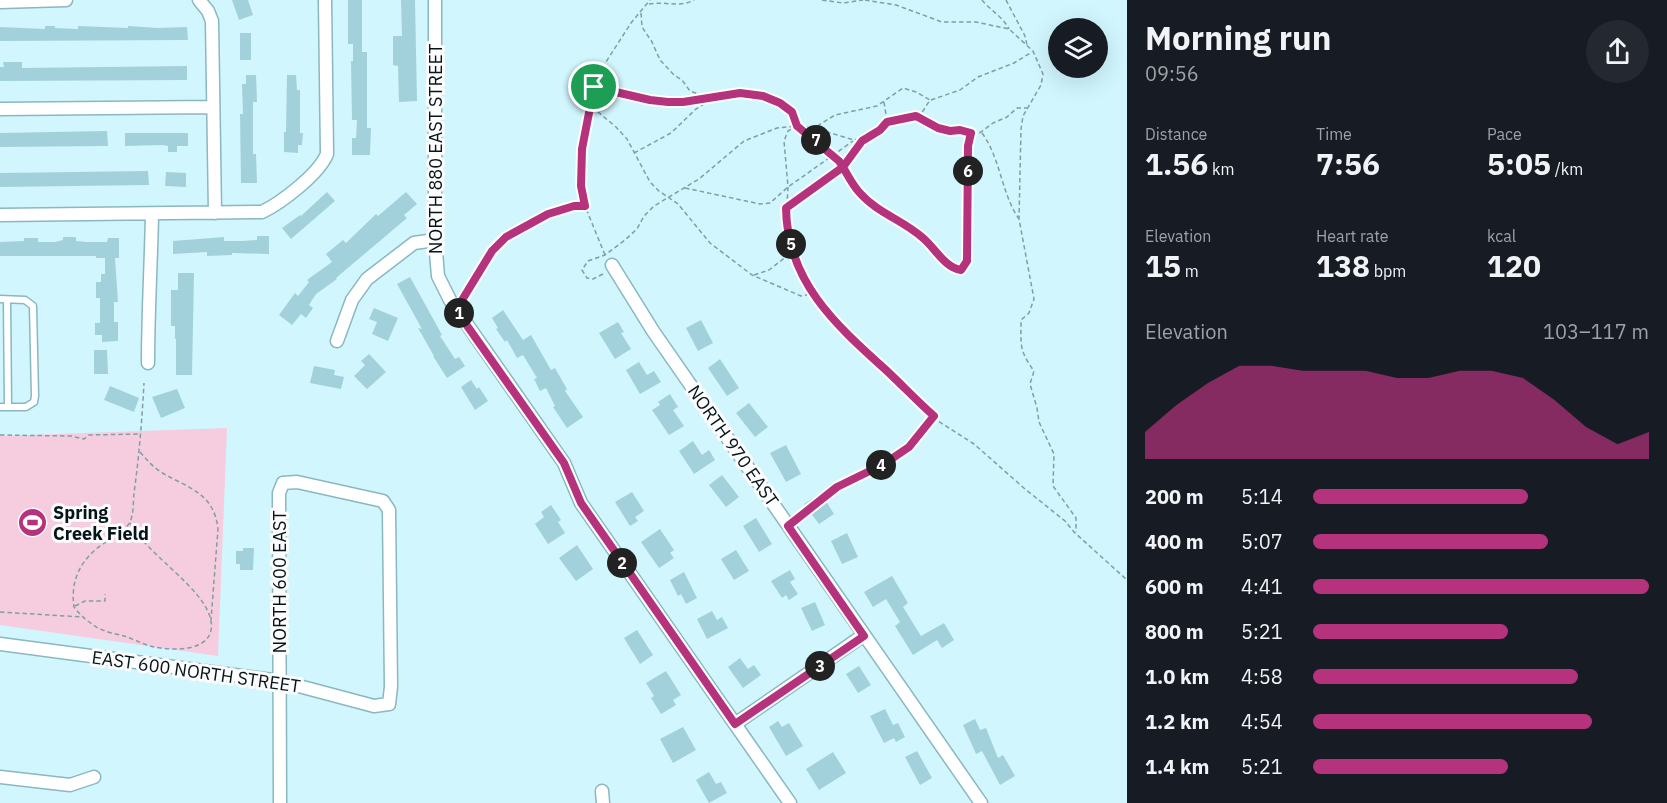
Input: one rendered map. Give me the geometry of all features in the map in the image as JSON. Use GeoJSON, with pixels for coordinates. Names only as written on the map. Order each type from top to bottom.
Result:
{"type":"FeatureCollection","features":[{"type":"Feature","properties":{"kind":"street"},"geometry":{"type":"LineString","coordinates":[[0,2],[66,0]]}},
{"type":"Feature","properties":{"kind":"street"},"geometry":{"type":"LineString","coordinates":[[199,0],[208,11],[212,21],[215,213]]}},
{"type":"Feature","properties":{"kind":"street"},"geometry":{"type":"LineString","coordinates":[[0,215],[262,212],[273,207],[322,165],[327,154],[325,0]]}},
{"type":"Feature","properties":{"kind":"street","name":"NORTH 880 EAST STREET"},"geometry":{"type":"LineString","coordinates":[[435,0],[435,240],[438,276],[456,310],[564,463],[581,503],[790,803]]}},
{"type":"Feature","properties":{"kind":"street"},"geometry":{"type":"LineString","coordinates":[[0,109],[213,107]]}},
{"type":"Feature","properties":{"kind":"street"},"geometry":{"type":"LineString","coordinates":[[148,363],[152,215]]}},
{"type":"Feature","properties":{"kind":"street"},"geometry":{"type":"LineString","coordinates":[[337,341],[352,300],[367,279],[414,243],[435,240]]}},
{"type":"Feature","properties":{"kind":"street","name":"NORTH 970 EAST"},"geometry":{"type":"LineString","coordinates":[[610,263],[653,331],[981,803]]}},
{"type":"Feature","properties":{"kind":"street","name":"NORTH 600 EAST"},"geometry":{"type":"LineString","coordinates":[[280,803],[279,493],[283,483],[297,482],[383,501],[389,510],[391,687],[389,704]]}},
{"type":"Feature","properties":{"kind":"street"},"geometry":{"type":"LineString","coordinates":[[735,724],[864,636]]}},
{"type":"Feature","properties":{"kind":"street","name":"EAST 600 NORTH STREET"},"geometry":{"type":"LineString","coordinates":[[0,644],[280,681],[374,706],[389,704]]}},
{"type":"Feature","properties":{"kind":"street"},"geometry":{"type":"LineString","coordinates":[[0,777],[70,785],[94,777]]}},
{"type":"Feature","properties":{"kind":"lane"},"geometry":{"type":"LineString","coordinates":[[0,407],[8,407],[31,405],[34,402],[33,306],[26,300],[3,299],[8,407]]}},
{"type":"Feature","properties":{"kind":"path"},"geometry":{"type":"LineString","coordinates":[[610,263],[585,206],[581,186],[582,149],[592,107],[595,79],[631,23],[650,0]]}},
{"type":"Feature","properties":{"kind":"path"},"geometry":{"type":"LineString","coordinates":[[648,4],[684,5],[694,0]]}},
{"type":"Feature","properties":{"kind":"path"},"geometry":{"type":"LineString","coordinates":[[822,0],[843,3],[864,0],[896,5],[942,22],[976,22],[1009,29]]}},
{"type":"Feature","properties":{"kind":"path"},"geometry":{"type":"LineString","coordinates":[[982,0],[994,15],[1005,22],[1009,29],[1033,51],[1043,74],[1041,85],[1023,116],[1021,129],[1019,219],[1034,299],[1029,313],[1021,320],[1022,355],[1034,371],[1030,384],[1038,408],[1039,422],[1054,454],[1053,486],[1076,518],[1076,534]]}},
{"type":"Feature","properties":{"kind":"path"},"geometry":{"type":"LineString","coordinates":[[1006,0],[1025,36],[1027,45]]}},
{"type":"Feature","properties":{"kind":"path"},"geometry":{"type":"LineString","coordinates":[[641,13],[642,27],[666,68],[682,80],[690,91],[701,95],[716,96]]}},
{"type":"Feature","properties":{"kind":"path"},"geometry":{"type":"LineString","coordinates":[[786,208],[843,167],[862,141],[880,130],[887,122],[916,116],[923,111],[930,100],[960,90],[978,77],[1014,63],[1033,51]]}},
{"type":"Feature","properties":{"kind":"path"},"geometry":{"type":"LineString","coordinates":[[594,87],[668,102],[683,102],[740,93],[763,96],[780,103],[792,112],[797,126],[843,167],[859,192],[880,211],[903,222],[924,238],[952,268],[961,270],[967,261],[968,146],[971,133]]}},
{"type":"Feature","properties":{"kind":"path"},"geometry":{"type":"LineString","coordinates":[[814,128],[835,116],[884,102],[903,88],[930,100]]}},
{"type":"Feature","properties":{"kind":"path"},"geometry":{"type":"LineString","coordinates":[[633,153],[671,133],[696,109],[716,96]]}},
{"type":"Feature","properties":{"kind":"path"},"geometry":{"type":"LineString","coordinates":[[884,102],[887,122]]}},
{"type":"Feature","properties":{"kind":"path"},"geometry":{"type":"LineString","coordinates":[[592,107],[627,139],[650,182],[669,197],[710,243],[752,275],[801,296],[812,294]]}},
{"type":"Feature","properties":{"kind":"path"},"geometry":{"type":"LineString","coordinates":[[916,116],[938,128],[971,133],[981,132],[1007,117],[1017,108],[1029,108]]}},
{"type":"Feature","properties":{"kind":"path"},"geometry":{"type":"LineString","coordinates":[[797,126],[788,131],[784,141],[788,188],[786,208],[788,234],[805,282],[812,294],[850,339],[934,416],[974,444],[1065,521],[1076,534],[1127,580]]}},
{"type":"Feature","properties":{"kind":"path"},"geometry":{"type":"LineString","coordinates":[[610,263],[588,261],[582,270],[587,278],[593,279],[610,263],[625,240],[654,206],[699,179],[744,141],[777,128],[797,126],[814,128],[854,140]]}},
{"type":"Feature","properties":{"kind":"path"},"geometry":{"type":"LineString","coordinates":[[981,132],[992,146],[1019,219]]}},
{"type":"Feature","properties":{"kind":"path"},"geometry":{"type":"LineString","coordinates":[[684,188],[760,204],[770,203],[854,140],[869,137]]}},
{"type":"Feature","properties":{"kind":"path"},"geometry":{"type":"LineString","coordinates":[[456,310],[492,251],[506,237],[548,214],[574,206],[585,206]]}},
{"type":"Feature","properties":{"kind":"path"},"geometry":{"type":"LineString","coordinates":[[752,275],[769,270],[787,256],[795,256]]}},
{"type":"Feature","properties":{"kind":"path"},"geometry":{"type":"LineString","coordinates":[[140,452],[163,473],[194,489],[216,515],[218,529],[209,635],[202,643],[188,649],[153,647],[100,629],[82,617],[74,607],[74,585],[85,558],[119,535],[130,523],[142,434],[144,383]]}},
{"type":"Feature","properties":{"kind":"path"},"geometry":{"type":"LineString","coordinates":[[788,526],[837,487],[884,464],[909,447],[934,416]]}},
{"type":"Feature","properties":{"kind":"path"},"geometry":{"type":"LineString","coordinates":[[0,435],[71,436],[84,439],[89,435],[142,434]]}},
{"type":"Feature","properties":{"kind":"path"},"geometry":{"type":"LineString","coordinates":[[130,523],[135,532],[204,603],[211,622]]}},
{"type":"Feature","properties":{"kind":"path"},"geometry":{"type":"LineString","coordinates":[[74,607],[85,601],[105,601],[105,594]]}},
{"type":"Feature","properties":{"kind":"path"},"geometry":{"type":"LineString","coordinates":[[0,612],[82,617]]}},
{"type":"Feature","properties":{"kind":"shaded area"},"geometry":{"type":"Polygon","coordinates":[[[227,428],[218,656],[0,625],[0,436],[227,428]]]}},
{"type":"Feature","properties":{"kind":"building"},"geometry":{"type":"Polygon","coordinates":[[[232,0],[248,0],[253,15],[239,20],[232,0]]]}},
{"type":"Feature","properties":{"kind":"building"},"geometry":{"type":"Polygon","coordinates":[[[348,0],[362,0],[362,52],[367,52],[367,128],[371,128],[370,155],[352,155],[352,138],[356,138],[357,120],[352,120],[353,44],[348,44],[348,0]]]}},
{"type":"Feature","properties":{"kind":"building"},"geometry":{"type":"Polygon","coordinates":[[[401,0],[415,0],[417,101],[399,102],[398,66],[393,65],[393,36],[402,36],[401,0]]]}},
{"type":"Feature","properties":{"kind":"building"},"geometry":{"type":"Polygon","coordinates":[[[45,26],[78,29],[78,26],[187,27],[188,40],[0,41],[0,27],[45,29],[45,26]]]}},
{"type":"Feature","properties":{"kind":"building"},"geometry":{"type":"Polygon","coordinates":[[[240,33],[251,33],[251,60],[240,60],[240,33]]]}},
{"type":"Feature","properties":{"kind":"building"},"geometry":{"type":"Polygon","coordinates":[[[3,62],[22,62],[22,68],[187,66],[187,80],[0,81],[0,67],[4,67],[3,62]]]}},
{"type":"Feature","properties":{"kind":"building"},"geometry":{"type":"Polygon","coordinates":[[[246,75],[256,75],[257,102],[253,102],[253,154],[256,154],[257,183],[241,183],[240,114],[243,114],[242,84],[246,84],[246,75]]]}},
{"type":"Feature","properties":{"kind":"building"},"geometry":{"type":"Polygon","coordinates":[[[287,75],[296,75],[297,90],[300,90],[300,133],[303,133],[302,145],[298,145],[298,153],[284,152],[287,75]]]}},
{"type":"Feature","properties":{"kind":"building"},"geometry":{"type":"Polygon","coordinates":[[[107,131],[108,146],[0,147],[0,133],[107,131]]]}},
{"type":"Feature","properties":{"kind":"building"},"geometry":{"type":"Polygon","coordinates":[[[125,133],[188,133],[188,146],[177,146],[177,152],[168,152],[168,146],[163,145],[125,146],[125,133]]]}},
{"type":"Feature","properties":{"kind":"building"},"geometry":{"type":"Polygon","coordinates":[[[148,171],[149,185],[0,187],[0,173],[148,171]]]}},
{"type":"Feature","properties":{"kind":"building"},"geometry":{"type":"Polygon","coordinates":[[[166,172],[186,173],[186,187],[165,186],[166,172]]]}},
{"type":"Feature","properties":{"kind":"building"},"geometry":{"type":"Polygon","coordinates":[[[327,192],[335,201],[291,239],[282,228],[301,216],[327,192]]]}},
{"type":"Feature","properties":{"kind":"building"},"geometry":{"type":"Polygon","coordinates":[[[406,192],[417,204],[404,215],[407,218],[337,279],[316,294],[309,305],[313,308],[306,318],[301,314],[292,325],[279,315],[295,293],[298,296],[309,282],[307,280],[332,262],[326,254],[343,240],[346,243],[376,214],[378,216],[406,192]]]}},
{"type":"Feature","properties":{"kind":"building"},"geometry":{"type":"Polygon","coordinates":[[[257,236],[269,236],[269,254],[232,253],[232,255],[207,256],[207,252],[173,254],[173,241],[224,237],[224,241],[242,241],[257,240],[257,236]]]}},
{"type":"Feature","properties":{"kind":"building"},"geometry":{"type":"Polygon","coordinates":[[[63,237],[76,237],[76,241],[86,242],[107,242],[108,238],[119,238],[119,258],[115,258],[118,302],[114,302],[114,322],[118,322],[118,341],[102,342],[102,335],[95,335],[95,323],[100,323],[100,298],[96,298],[96,282],[101,282],[101,274],[105,274],[105,258],[96,258],[96,256],[0,256],[0,242],[38,238],[38,242],[55,242],[63,240],[63,237]]]}},
{"type":"Feature","properties":{"kind":"building"},"geometry":{"type":"Polygon","coordinates":[[[178,273],[194,273],[192,375],[176,375],[175,326],[171,326],[171,290],[178,290],[178,273]]]}},
{"type":"Feature","properties":{"kind":"building"},"geometry":{"type":"Polygon","coordinates":[[[410,277],[442,335],[440,336],[455,359],[459,357],[465,366],[447,378],[418,328],[422,329],[397,284],[410,277]]]}},
{"type":"Feature","properties":{"kind":"building"},"geometry":{"type":"Polygon","coordinates":[[[374,308],[398,318],[388,341],[372,334],[377,322],[369,319],[374,308]]]}},
{"type":"Feature","properties":{"kind":"building"},"geometry":{"type":"Polygon","coordinates":[[[503,310],[523,340],[531,335],[551,370],[555,368],[567,389],[565,391],[583,417],[567,428],[553,407],[555,406],[546,388],[540,391],[534,379],[537,378],[523,355],[517,358],[507,340],[505,342],[496,329],[498,328],[492,318],[503,310]]]}},
{"type":"Feature","properties":{"kind":"building"},"geometry":{"type":"Polygon","coordinates":[[[701,320],[713,343],[698,351],[686,328],[701,320]]]}},
{"type":"Feature","properties":{"kind":"building"},"geometry":{"type":"Polygon","coordinates":[[[618,322],[624,332],[621,333],[631,349],[615,359],[599,333],[618,322]]]}},
{"type":"Feature","properties":{"kind":"building"},"geometry":{"type":"Polygon","coordinates":[[[94,350],[107,350],[108,374],[94,374],[94,350]]]}},
{"type":"Feature","properties":{"kind":"building"},"geometry":{"type":"Polygon","coordinates":[[[369,354],[386,372],[367,389],[354,376],[365,365],[361,361],[369,354]]]}},
{"type":"Feature","properties":{"kind":"building"},"geometry":{"type":"Polygon","coordinates":[[[720,359],[739,388],[727,396],[708,368],[720,359]]]}},
{"type":"Feature","properties":{"kind":"building"},"geometry":{"type":"Polygon","coordinates":[[[639,362],[647,375],[654,371],[661,382],[640,394],[626,370],[639,362]]]}},
{"type":"Feature","properties":{"kind":"building"},"geometry":{"type":"Polygon","coordinates":[[[314,366],[335,370],[334,375],[344,377],[341,389],[310,383],[314,366]]]}},
{"type":"Feature","properties":{"kind":"building"},"geometry":{"type":"Polygon","coordinates":[[[471,380],[477,389],[479,387],[488,401],[475,410],[461,387],[471,380]]]}},
{"type":"Feature","properties":{"kind":"building"},"geometry":{"type":"Polygon","coordinates":[[[110,386],[139,398],[134,412],[104,400],[110,386]]]}},
{"type":"Feature","properties":{"kind":"building"},"geometry":{"type":"Polygon","coordinates":[[[177,389],[185,408],[161,418],[152,397],[177,389]]]}},
{"type":"Feature","properties":{"kind":"building"},"geometry":{"type":"Polygon","coordinates":[[[670,394],[678,407],[673,410],[684,426],[669,435],[652,410],[660,405],[658,402],[670,394]]]}},
{"type":"Feature","properties":{"kind":"building"},"geometry":{"type":"Polygon","coordinates":[[[749,403],[768,427],[755,437],[736,413],[749,403]]]}},
{"type":"Feature","properties":{"kind":"building"},"geometry":{"type":"Polygon","coordinates":[[[693,441],[702,455],[709,450],[715,460],[694,474],[679,451],[693,441]]]}},
{"type":"Feature","properties":{"kind":"building"},"geometry":{"type":"Polygon","coordinates":[[[786,445],[801,474],[786,482],[770,453],[786,445]]]}},
{"type":"Feature","properties":{"kind":"building"},"geometry":{"type":"Polygon","coordinates":[[[722,475],[739,497],[726,507],[709,485],[722,475]]]}},
{"type":"Feature","properties":{"kind":"building"},"geometry":{"type":"Polygon","coordinates":[[[632,492],[644,511],[635,517],[638,521],[630,526],[615,502],[632,492]]]}},
{"type":"Feature","properties":{"kind":"building"},"geometry":{"type":"Polygon","coordinates":[[[821,493],[834,514],[819,524],[804,504],[821,493]]]}},
{"type":"Feature","properties":{"kind":"building"},"geometry":{"type":"Polygon","coordinates":[[[551,505],[561,520],[558,522],[565,533],[548,544],[535,524],[544,517],[541,512],[551,505]]]}},
{"type":"Feature","properties":{"kind":"building"},"geometry":{"type":"Polygon","coordinates":[[[756,518],[772,544],[759,552],[743,526],[756,518]]]}},
{"type":"Feature","properties":{"kind":"building"},"geometry":{"type":"Polygon","coordinates":[[[660,529],[674,550],[670,553],[674,558],[659,568],[641,542],[660,529]]]}},
{"type":"Feature","properties":{"kind":"building"},"geometry":{"type":"Polygon","coordinates":[[[847,533],[858,557],[842,564],[831,541],[847,533]]]}},
{"type":"Feature","properties":{"kind":"building"},"geometry":{"type":"Polygon","coordinates":[[[577,545],[593,569],[576,581],[559,558],[577,545]]]}},
{"type":"Feature","properties":{"kind":"building"},"geometry":{"type":"Polygon","coordinates":[[[243,548],[254,548],[253,570],[240,570],[240,564],[236,564],[236,551],[243,551],[243,548]]]}},
{"type":"Feature","properties":{"kind":"building"},"geometry":{"type":"Polygon","coordinates":[[[736,550],[749,571],[734,580],[721,559],[736,550]]]}},
{"type":"Feature","properties":{"kind":"building"},"geometry":{"type":"Polygon","coordinates":[[[790,570],[795,579],[790,582],[798,594],[789,600],[786,595],[782,598],[771,581],[790,570]]]}},
{"type":"Feature","properties":{"kind":"building"},"geometry":{"type":"Polygon","coordinates":[[[684,572],[697,598],[686,604],[681,594],[678,596],[670,580],[684,572]]]}},
{"type":"Feature","properties":{"kind":"building"},"geometry":{"type":"Polygon","coordinates":[[[892,576],[908,603],[903,607],[921,636],[944,623],[954,640],[942,648],[937,640],[913,655],[895,626],[900,622],[886,599],[873,607],[864,592],[892,576]]]}},
{"type":"Feature","properties":{"kind":"building"},"geometry":{"type":"Polygon","coordinates":[[[815,602],[825,625],[812,631],[801,608],[815,602]]]}},
{"type":"Feature","properties":{"kind":"building"},"geometry":{"type":"Polygon","coordinates":[[[712,611],[717,620],[722,617],[728,628],[707,639],[697,619],[712,611]]]}},
{"type":"Feature","properties":{"kind":"building"},"geometry":{"type":"Polygon","coordinates":[[[637,630],[653,655],[640,664],[624,638],[637,630]]]}},
{"type":"Feature","properties":{"kind":"building"},"geometry":{"type":"Polygon","coordinates":[[[740,658],[748,669],[754,665],[761,675],[743,688],[728,667],[740,658]]]}},
{"type":"Feature","properties":{"kind":"building"},"geometry":{"type":"Polygon","coordinates":[[[859,666],[871,685],[858,693],[846,674],[859,666]]]}},
{"type":"Feature","properties":{"kind":"building"},"geometry":{"type":"Polygon","coordinates":[[[666,671],[681,695],[673,700],[676,705],[661,714],[651,698],[654,696],[646,683],[666,671]]]}},
{"type":"Feature","properties":{"kind":"building"},"geometry":{"type":"Polygon","coordinates":[[[885,709],[893,725],[898,723],[905,737],[896,742],[894,738],[884,743],[870,716],[885,709]]]}},
{"type":"Feature","properties":{"kind":"building"},"geometry":{"type":"Polygon","coordinates":[[[975,719],[980,730],[986,728],[998,758],[1003,755],[1015,776],[1000,785],[982,751],[976,754],[963,725],[975,719]]]}},
{"type":"Feature","properties":{"kind":"building"},"geometry":{"type":"Polygon","coordinates":[[[778,721],[782,727],[789,723],[803,746],[786,756],[769,727],[778,721]]]}},
{"type":"Feature","properties":{"kind":"building"},"geometry":{"type":"Polygon","coordinates":[[[683,727],[696,750],[673,763],[660,739],[683,727]]]}},
{"type":"Feature","properties":{"kind":"building"},"geometry":{"type":"Polygon","coordinates":[[[917,751],[932,778],[920,785],[905,757],[917,751]]]}},
{"type":"Feature","properties":{"kind":"building"},"geometry":{"type":"Polygon","coordinates":[[[833,752],[846,773],[819,790],[806,769],[833,752]]]}},
{"type":"Feature","properties":{"kind":"building"},"geometry":{"type":"Polygon","coordinates":[[[709,772],[716,784],[721,782],[727,793],[709,803],[696,780],[709,772]]]}},
{"type":"Feature","properties":{"kind":"place","name":"Spring Creek Field"},"geometry":{"type":"Point","coordinates":[32,523]}},
{"type":"Feature","properties":{"kind":"route"},"geometry":{"type":"LineString","coordinates":[[594,87],[592,107],[582,149],[581,186],[585,206],[574,206],[548,214],[506,237],[492,251],[456,310],[564,463],[581,503],[735,724],[864,636],[788,526],[837,487],[884,464],[909,447],[934,416],[850,339],[812,294],[805,282],[788,234],[786,208],[843,167],[862,141],[880,130],[887,122],[916,116],[938,128],[971,133],[968,146],[968,201],[966,207],[967,261],[961,270],[952,268],[924,238],[903,222],[880,211],[859,192],[843,167],[839,161],[797,126],[792,112],[780,103],[763,96],[740,93],[683,102],[668,102],[594,87]]}}]}
